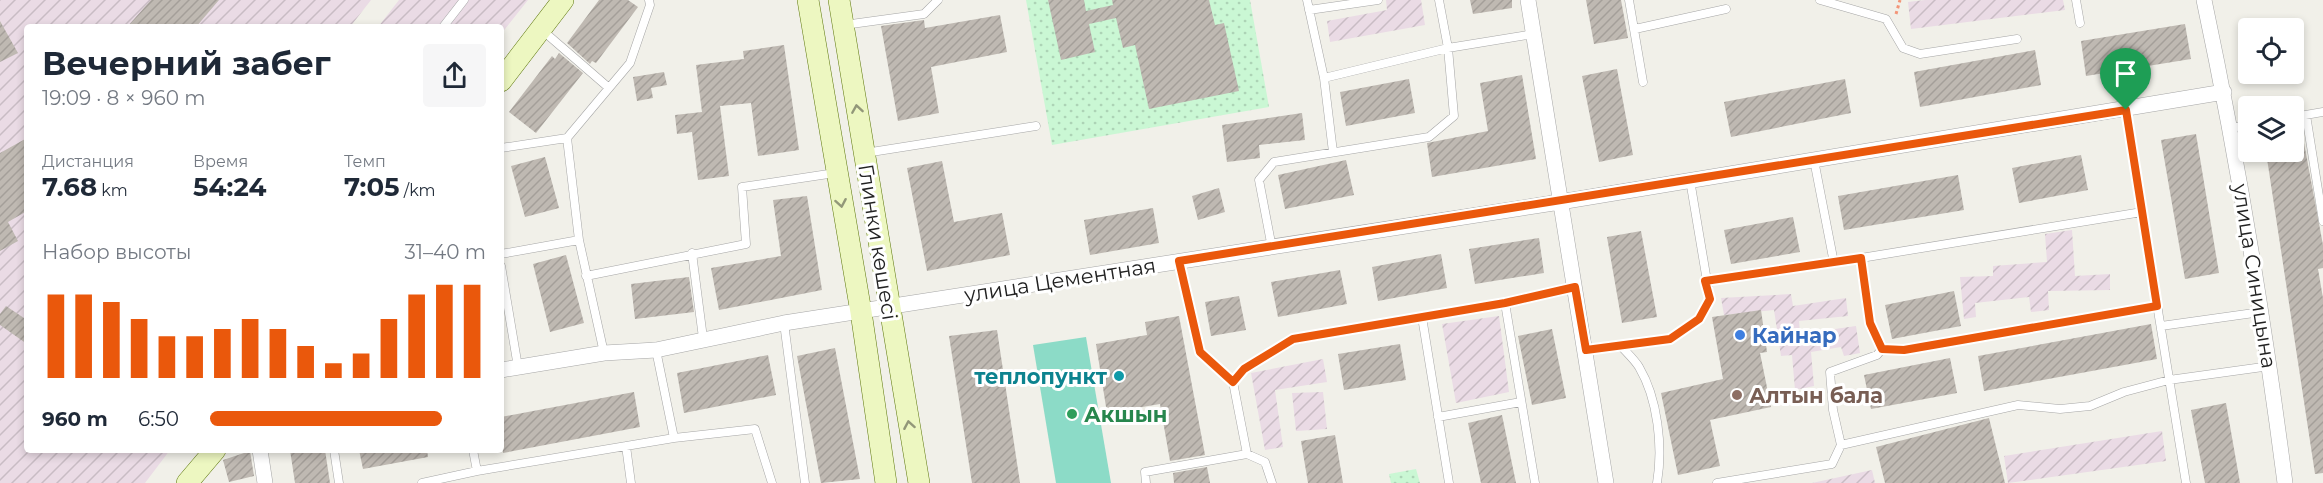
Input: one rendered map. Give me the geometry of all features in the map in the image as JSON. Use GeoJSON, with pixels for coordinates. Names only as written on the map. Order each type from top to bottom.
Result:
{"type":"FeatureCollection","features":[{"type":"Feature","properties":{"kind":"main road"},"geometry":{"type":"LineString","coordinates":[[504,77],[563,0]]}},
{"type":"Feature","properties":{"kind":"main road","name":"Глинки көшесі"},"geometry":{"type":"LineString","coordinates":[[808,0],[835,172],[861,312],[886,483]]}},
{"type":"Feature","properties":{"kind":"main road","name":"Глинки көшесі"},"geometry":{"type":"LineString","coordinates":[[839,0],[919,483]]}},
{"type":"Feature","properties":{"kind":"main road"},"geometry":{"type":"LineString","coordinates":[[187,483],[212,453]]}},
{"type":"Feature","properties":{"kind":"street"},"geometry":{"type":"LineString","coordinates":[[1528,0],[1606,483]]}},
{"type":"Feature","properties":{"kind":"street","name":"улица Синицына"},"geometry":{"type":"LineString","coordinates":[[2205,0],[2224,92],[2270,366],[2285,483]]}},
{"type":"Feature","properties":{"kind":"street","name":"улица Цементная"},"geometry":{"type":"LineString","coordinates":[[504,369],[604,353],[656,350],[703,338],[784,323],[1560,202],[2224,92]]}},
{"type":"Feature","properties":{"kind":"street"},"geometry":{"type":"LineString","coordinates":[[261,453],[266,483]]}},
{"type":"Feature","properties":{"kind":"lane"},"geometry":{"type":"LineString","coordinates":[[444,24],[464,0]]}},
{"type":"Feature","properties":{"kind":"lane"},"geometry":{"type":"LineString","coordinates":[[504,148],[567,138],[630,63],[650,5],[649,0]]}},
{"type":"Feature","properties":{"kind":"lane"},"geometry":{"type":"LineString","coordinates":[[843,25],[924,14],[938,0]]}},
{"type":"Feature","properties":{"kind":"lane"},"geometry":{"type":"LineString","coordinates":[[1308,0],[1324,78],[1333,152]]}},
{"type":"Feature","properties":{"kind":"lane"},"geometry":{"type":"LineString","coordinates":[[1309,10],[1378,0]]}},
{"type":"Feature","properties":{"kind":"lane"},"geometry":{"type":"LineString","coordinates":[[1272,248],[1259,180],[1274,162],[1429,137],[1454,116],[1448,48],[1438,0]]}},
{"type":"Feature","properties":{"kind":"lane"},"geometry":{"type":"LineString","coordinates":[[1629,0],[1643,82]]}},
{"type":"Feature","properties":{"kind":"lane"},"geometry":{"type":"LineString","coordinates":[[1820,0],[1886,19],[1903,48],[1920,54],[2017,39]]}},
{"type":"Feature","properties":{"kind":"lane"},"geometry":{"type":"LineString","coordinates":[[2076,0],[2080,23]]}},
{"type":"Feature","properties":{"kind":"lane"},"geometry":{"type":"LineString","coordinates":[[1635,29],[1726,9]]}},
{"type":"Feature","properties":{"kind":"lane"},"geometry":{"type":"LineString","coordinates":[[541,29],[609,88]]}},
{"type":"Feature","properties":{"kind":"lane"},"geometry":{"type":"LineString","coordinates":[[1324,78],[1448,48],[1534,34]]}},
{"type":"Feature","properties":{"kind":"lane"},"geometry":{"type":"LineString","coordinates":[[2126,110],[2184,483]]}},
{"type":"Feature","properties":{"kind":"lane"},"geometry":{"type":"LineString","coordinates":[[2323,112],[2306,115],[2323,221]]}},
{"type":"Feature","properties":{"kind":"lane"},"geometry":{"type":"LineString","coordinates":[[864,153],[1036,126]]}},
{"type":"Feature","properties":{"kind":"lane"},"geometry":{"type":"LineString","coordinates":[[2230,128],[2238,127]]}},
{"type":"Feature","properties":{"kind":"lane"},"geometry":{"type":"LineString","coordinates":[[567,138],[579,240],[604,353]]}},
{"type":"Feature","properties":{"kind":"lane"},"geometry":{"type":"LineString","coordinates":[[1814,160],[1833,263]]}},
{"type":"Feature","properties":{"kind":"lane"},"geometry":{"type":"LineString","coordinates":[[586,276],[746,244],[742,186],[835,172]]}},
{"type":"Feature","properties":{"kind":"lane"},"geometry":{"type":"LineString","coordinates":[[1586,350],[1670,339],[1699,319],[1710,299],[1705,281],[1690,180]]}},
{"type":"Feature","properties":{"kind":"lane"},"geometry":{"type":"LineString","coordinates":[[1705,281],[1833,263],[2142,212]]}},
{"type":"Feature","properties":{"kind":"lane"},"geometry":{"type":"LineString","coordinates":[[504,253],[579,240]]}},
{"type":"Feature","properties":{"kind":"lane"},"geometry":{"type":"LineString","coordinates":[[692,253],[703,338]]}},
{"type":"Feature","properties":{"kind":"lane"},"geometry":{"type":"LineString","coordinates":[[1861,258],[1870,323],[1882,349]]}},
{"type":"Feature","properties":{"kind":"lane"},"geometry":{"type":"LineString","coordinates":[[1179,261],[1200,352],[1233,382],[1247,454]]}},
{"type":"Feature","properties":{"kind":"lane"},"geometry":{"type":"LineString","coordinates":[[504,284],[518,366]]}},
{"type":"Feature","properties":{"kind":"lane"},"geometry":{"type":"LineString","coordinates":[[1233,382],[1244,369],[1293,339],[1505,303],[1575,287]]}},
{"type":"Feature","properties":{"kind":"lane"},"geometry":{"type":"LineString","coordinates":[[1505,303],[1535,483]]}},
{"type":"Feature","properties":{"kind":"lane"},"geometry":{"type":"LineString","coordinates":[[1882,349],[1904,350],[2157,306]]}},
{"type":"Feature","properties":{"kind":"lane"},"geometry":{"type":"LineString","coordinates":[[2161,326],[2261,312]]}},
{"type":"Feature","properties":{"kind":"lane"},"geometry":{"type":"LineString","coordinates":[[1422,317],[1449,483]]}},
{"type":"Feature","properties":{"kind":"lane"},"geometry":{"type":"LineString","coordinates":[[784,323],[805,483]]}},
{"type":"Feature","properties":{"kind":"lane"},"geometry":{"type":"LineString","coordinates":[[1620,345],[1639,367],[1651,397],[1659,441],[1657,483]]}},
{"type":"Feature","properties":{"kind":"lane"},"geometry":{"type":"LineString","coordinates":[[1717,483],[1832,464],[1841,445],[1833,410],[1830,372],[1876,356],[1882,349]]}},
{"type":"Feature","properties":{"kind":"lane"},"geometry":{"type":"LineString","coordinates":[[656,350],[674,438]]}},
{"type":"Feature","properties":{"kind":"lane"},"geometry":{"type":"LineString","coordinates":[[1841,445],[2018,405],[2060,409],[2090,406],[2124,392],[2169,380],[2270,366]]}},
{"type":"Feature","properties":{"kind":"lane"},"geometry":{"type":"LineString","coordinates":[[1438,417],[1521,402]]}},
{"type":"Feature","properties":{"kind":"lane"},"geometry":{"type":"LineString","coordinates":[[422,483],[477,471],[674,438],[755,429],[772,483]]}},
{"type":"Feature","properties":{"kind":"lane"},"geometry":{"type":"LineString","coordinates":[[626,446],[631,483]]}},
{"type":"Feature","properties":{"kind":"lane"},"geometry":{"type":"LineString","coordinates":[[334,453],[339,483]]}},
{"type":"Feature","properties":{"kind":"lane"},"geometry":{"type":"LineString","coordinates":[[474,453],[477,471]]}},
{"type":"Feature","properties":{"kind":"lane"},"geometry":{"type":"LineString","coordinates":[[1146,483],[1145,472],[1247,454],[1266,462],[1272,483]]}},
{"type":"Feature","properties":{"kind":"shaded area"},"geometry":{"type":"Polygon","coordinates":[[[0,0],[371,0],[352,24],[24,24],[24,453],[168,453],[145,483],[0,483],[0,0]]]}},
{"type":"Feature","properties":{"kind":"shaded area"},"geometry":{"type":"Polygon","coordinates":[[[399,0],[528,0],[504,30],[504,24],[380,24],[399,0]]]}},
{"type":"Feature","properties":{"kind":"shaded area"},"geometry":{"type":"Polygon","coordinates":[[[1386,0],[1421,0],[1425,25],[1330,42],[1327,21],[1387,10],[1386,0]]]}},
{"type":"Feature","properties":{"kind":"shaded area"},"geometry":{"type":"Polygon","coordinates":[[[2063,0],[2065,10],[1911,29],[1908,2],[2063,0]]]}},
{"type":"Feature","properties":{"kind":"shaded area"},"geometry":{"type":"Polygon","coordinates":[[[2072,230],[2075,276],[2110,274],[2110,290],[2048,291],[2049,310],[2031,312],[2029,297],[1975,303],[1976,317],[1964,319],[1960,277],[1993,276],[1993,266],[2047,262],[2045,234],[2072,230]]]}},
{"type":"Feature","properties":{"kind":"shaded area"},"geometry":{"type":"Polygon","coordinates":[[[1791,294],[1793,306],[1846,298],[1848,316],[1799,321],[1800,334],[1856,326],[1860,353],[1844,356],[1841,347],[1811,352],[1814,386],[1795,390],[1792,355],[1781,356],[1774,310],[1724,315],[1721,298],[1791,294]]]}},
{"type":"Feature","properties":{"kind":"shaded area"},"geometry":{"type":"Polygon","coordinates":[[[1499,316],[1509,392],[1456,403],[1442,324],[1499,316]]]}},
{"type":"Feature","properties":{"kind":"shaded area"},"geometry":{"type":"Polygon","coordinates":[[[1323,359],[1327,382],[1275,390],[1283,447],[1265,450],[1251,373],[1323,359]]]}},
{"type":"Feature","properties":{"kind":"shaded area"},"geometry":{"type":"Polygon","coordinates":[[[1323,392],[1327,429],[1296,431],[1292,393],[1323,392]]]}},
{"type":"Feature","properties":{"kind":"shaded area"},"geometry":{"type":"Polygon","coordinates":[[[2162,431],[2166,461],[2008,483],[2004,456],[2162,431]]]}},
{"type":"Feature","properties":{"kind":"shaded area"},"geometry":{"type":"Polygon","coordinates":[[[1872,470],[1875,483],[1812,483],[1872,470]]]}},
{"type":"Feature","properties":{"kind":"green space"},"geometry":{"type":"Polygon","coordinates":[[[1026,0],[1250,0],[1269,107],[1052,145],[1026,0]]]}},
{"type":"Feature","properties":{"kind":"green space","name":"Акшын"},"geometry":{"type":"Polygon","coordinates":[[[1086,337],[1111,483],[1056,483],[1033,345],[1086,337]]]}},
{"type":"Feature","properties":{"kind":"green space"},"geometry":{"type":"Polygon","coordinates":[[[1416,469],[1420,483],[1391,483],[1389,474],[1416,469]]]}},
{"type":"Feature","properties":{"kind":"building"},"geometry":{"type":"Polygon","coordinates":[[[151,0],[219,0],[199,24],[130,24],[151,0]]]}},
{"type":"Feature","properties":{"kind":"building"},"geometry":{"type":"Polygon","coordinates":[[[599,0],[628,0],[638,7],[596,63],[592,61],[590,64],[567,43],[599,0]]]}},
{"type":"Feature","properties":{"kind":"building"},"geometry":{"type":"Polygon","coordinates":[[[1048,0],[1084,0],[1086,11],[1113,5],[1112,0],[1209,0],[1215,25],[1224,23],[1239,91],[1149,109],[1135,45],[1123,48],[1116,18],[1089,24],[1095,52],[1061,60],[1048,0]]]}},
{"type":"Feature","properties":{"kind":"building"},"geometry":{"type":"Polygon","coordinates":[[[1470,0],[1512,0],[1512,8],[1473,14],[1470,0]]]}},
{"type":"Feature","properties":{"kind":"building"},"geometry":{"type":"Polygon","coordinates":[[[1586,0],[1621,0],[1628,38],[1594,44],[1586,0]]]}},
{"type":"Feature","properties":{"kind":"building"},"geometry":{"type":"Polygon","coordinates":[[[1000,15],[1007,52],[931,67],[939,113],[898,121],[881,26],[924,20],[925,28],[1000,15]]]}},
{"type":"Feature","properties":{"kind":"building"},"geometry":{"type":"Polygon","coordinates":[[[0,21],[18,53],[0,62],[0,21]]]}},
{"type":"Feature","properties":{"kind":"building"},"geometry":{"type":"Polygon","coordinates":[[[2185,24],[2191,59],[2086,76],[2081,41],[2185,24]]]}},
{"type":"Feature","properties":{"kind":"building"},"geometry":{"type":"Polygon","coordinates":[[[784,45],[799,150],[758,156],[751,103],[720,106],[729,176],[698,180],[692,132],[677,134],[675,115],[702,112],[696,65],[744,59],[743,51],[784,45]]]}},
{"type":"Feature","properties":{"kind":"building"},"geometry":{"type":"Polygon","coordinates":[[[2035,50],[2041,85],[1920,107],[1914,72],[2035,50]]]}},
{"type":"Feature","properties":{"kind":"building"},"geometry":{"type":"Polygon","coordinates":[[[559,53],[583,73],[536,133],[509,112],[552,56],[555,59],[559,53]]]}},
{"type":"Feature","properties":{"kind":"building"},"geometry":{"type":"Polygon","coordinates":[[[1617,69],[1633,155],[1599,162],[1582,76],[1617,69]]]}},
{"type":"Feature","properties":{"kind":"building"},"geometry":{"type":"Polygon","coordinates":[[[664,72],[667,85],[651,88],[653,98],[637,101],[633,77],[664,72]]]}},
{"type":"Feature","properties":{"kind":"building"},"geometry":{"type":"Polygon","coordinates":[[[1522,75],[1536,159],[1432,177],[1427,143],[1488,131],[1480,83],[1522,75]]]}},
{"type":"Feature","properties":{"kind":"building"},"geometry":{"type":"Polygon","coordinates":[[[1409,79],[1415,113],[1346,126],[1340,92],[1409,79]]]}},
{"type":"Feature","properties":{"kind":"building"},"geometry":{"type":"Polygon","coordinates":[[[1845,79],[1851,113],[1731,137],[1724,102],[1845,79]]]}},
{"type":"Feature","properties":{"kind":"building"},"geometry":{"type":"Polygon","coordinates":[[[1302,113],[1305,140],[1259,145],[1260,158],[1227,162],[1222,125],[1302,113]]]}},
{"type":"Feature","properties":{"kind":"building"},"geometry":{"type":"Polygon","coordinates":[[[2196,134],[2219,273],[2185,279],[2161,140],[2196,134]]]}},
{"type":"Feature","properties":{"kind":"building"},"geometry":{"type":"Polygon","coordinates":[[[24,140],[24,213],[8,222],[18,241],[0,251],[0,153],[24,140]]]}},
{"type":"Feature","properties":{"kind":"building"},"geometry":{"type":"Polygon","coordinates":[[[2304,143],[2323,245],[2323,268],[2318,269],[2323,298],[2323,473],[2315,474],[2268,162],[2304,162],[2304,143]]]}},
{"type":"Feature","properties":{"kind":"building"},"geometry":{"type":"Polygon","coordinates":[[[2081,155],[2088,190],[2019,203],[2012,168],[2081,155]]]}},
{"type":"Feature","properties":{"kind":"building"},"geometry":{"type":"Polygon","coordinates":[[[545,157],[559,208],[525,217],[511,166],[545,157]]]}},
{"type":"Feature","properties":{"kind":"building"},"geometry":{"type":"Polygon","coordinates":[[[1346,160],[1354,195],[1285,209],[1278,175],[1346,160]]]}},
{"type":"Feature","properties":{"kind":"building"},"geometry":{"type":"Polygon","coordinates":[[[942,161],[954,222],[1002,213],[1010,255],[927,271],[907,168],[942,161]]]}},
{"type":"Feature","properties":{"kind":"building"},"geometry":{"type":"Polygon","coordinates":[[[1958,175],[1964,210],[1844,230],[1838,196],[1958,175]]]}},
{"type":"Feature","properties":{"kind":"building"},"geometry":{"type":"Polygon","coordinates":[[[1219,188],[1225,212],[1198,220],[1192,196],[1219,188]]]}},
{"type":"Feature","properties":{"kind":"building"},"geometry":{"type":"Polygon","coordinates":[[[807,196],[822,290],[719,310],[711,268],[781,256],[773,200],[807,196]]]}},
{"type":"Feature","properties":{"kind":"building"},"geometry":{"type":"Polygon","coordinates":[[[1153,208],[1159,243],[1090,255],[1084,220],[1153,208]]]}},
{"type":"Feature","properties":{"kind":"building"},"geometry":{"type":"Polygon","coordinates":[[[1793,217],[1800,252],[1731,264],[1724,230],[1793,217]]]}},
{"type":"Feature","properties":{"kind":"building"},"geometry":{"type":"Polygon","coordinates":[[[1641,231],[1657,317],[1622,323],[1607,237],[1641,231]]]}},
{"type":"Feature","properties":{"kind":"building"},"geometry":{"type":"Polygon","coordinates":[[[1539,238],[1544,273],[1475,284],[1469,249],[1539,238]]]}},
{"type":"Feature","properties":{"kind":"building"},"geometry":{"type":"Polygon","coordinates":[[[1441,254],[1447,288],[1378,301],[1372,267],[1441,254]]]}},
{"type":"Feature","properties":{"kind":"building"},"geometry":{"type":"Polygon","coordinates":[[[566,255],[584,323],[550,332],[533,264],[566,255]]]}},
{"type":"Feature","properties":{"kind":"building"},"geometry":{"type":"Polygon","coordinates":[[[1340,270],[1347,304],[1278,317],[1271,282],[1340,270]]]}},
{"type":"Feature","properties":{"kind":"building"},"geometry":{"type":"Polygon","coordinates":[[[689,277],[694,312],[635,319],[631,284],[689,277]]]}},
{"type":"Feature","properties":{"kind":"building"},"geometry":{"type":"Polygon","coordinates":[[[1954,291],[1961,326],[1892,339],[1885,305],[1954,291]]]}},
{"type":"Feature","properties":{"kind":"building"},"geometry":{"type":"Polygon","coordinates":[[[1239,296],[1246,330],[1211,336],[1205,302],[1239,296]]]}},
{"type":"Feature","properties":{"kind":"building"},"geometry":{"type":"Polygon","coordinates":[[[6,306],[24,318],[24,342],[0,325],[0,314],[6,306]]]}},
{"type":"Feature","properties":{"kind":"building"},"geometry":{"type":"Polygon","coordinates":[[[1761,310],[1767,352],[1760,353],[1771,407],[1710,420],[1720,466],[1678,475],[1661,393],[1723,379],[1712,317],[1761,310]]]}},
{"type":"Feature","properties":{"kind":"building"},"geometry":{"type":"Polygon","coordinates":[[[1179,316],[1205,455],[1170,461],[1160,404],[1107,413],[1096,344],[1147,335],[1145,322],[1179,316]]]}},
{"type":"Feature","properties":{"kind":"building"},"geometry":{"type":"Polygon","coordinates":[[[2151,324],[2157,359],[1984,391],[1978,356],[2151,324]]]}},
{"type":"Feature","properties":{"kind":"building"},"geometry":{"type":"Polygon","coordinates":[[[1552,329],[1566,398],[1532,405],[1518,336],[1552,329]]]}},
{"type":"Feature","properties":{"kind":"building"},"geometry":{"type":"Polygon","coordinates":[[[997,330],[1020,483],[972,483],[949,336],[997,330]]]}},
{"type":"Feature","properties":{"kind":"building"},"geometry":{"type":"Polygon","coordinates":[[[1400,344],[1406,380],[1344,390],[1338,354],[1400,344]]]}},
{"type":"Feature","properties":{"kind":"building"},"geometry":{"type":"Polygon","coordinates":[[[835,348],[860,479],[821,483],[797,356],[835,348]]]}},
{"type":"Feature","properties":{"kind":"building"},"geometry":{"type":"Polygon","coordinates":[[[768,355],[776,395],[684,413],[677,373],[768,355]]]}},
{"type":"Feature","properties":{"kind":"building"},"geometry":{"type":"Polygon","coordinates":[[[1950,358],[1957,393],[1871,409],[1864,375],[1950,358]]]}},
{"type":"Feature","properties":{"kind":"building"},"geometry":{"type":"Polygon","coordinates":[[[634,392],[640,427],[504,453],[504,416],[634,392]]]}},
{"type":"Feature","properties":{"kind":"building"},"geometry":{"type":"Polygon","coordinates":[[[2226,403],[2240,483],[2205,483],[2191,410],[2226,403]]]}},
{"type":"Feature","properties":{"kind":"building"},"geometry":{"type":"Polygon","coordinates":[[[1502,415],[1516,483],[1481,483],[1468,423],[1502,415]]]}},
{"type":"Feature","properties":{"kind":"building"},"geometry":{"type":"Polygon","coordinates":[[[1989,418],[2005,483],[1885,483],[1876,447],[1989,418]]]}},
{"type":"Feature","properties":{"kind":"building"},"geometry":{"type":"Polygon","coordinates":[[[1335,435],[1343,483],[1308,483],[1301,441],[1335,435]]]}},
{"type":"Feature","properties":{"kind":"building"},"geometry":{"type":"Polygon","coordinates":[[[250,453],[254,476],[229,482],[223,460],[250,453]]]}},
{"type":"Feature","properties":{"kind":"building"},"geometry":{"type":"Polygon","coordinates":[[[290,453],[325,453],[330,483],[295,483],[290,453]]]}},
{"type":"Feature","properties":{"kind":"building"},"geometry":{"type":"Polygon","coordinates":[[[360,453],[427,453],[428,457],[363,469],[360,453]]]}},
{"type":"Feature","properties":{"kind":"building"},"geometry":{"type":"Polygon","coordinates":[[[1207,467],[1210,483],[1174,483],[1173,473],[1207,467]]]}},
{"type":"Feature","properties":{"kind":"place","name":"Кайнар"},"geometry":{"type":"Point","coordinates":[1740,335]}},
{"type":"Feature","properties":{"kind":"place","name":"теплопункт"},"geometry":{"type":"Point","coordinates":[1119,376]}},
{"type":"Feature","properties":{"kind":"place","name":"Алтын бала"},"geometry":{"type":"Point","coordinates":[1737,395]}},
{"type":"Feature","properties":{"kind":"place","name":"Акшын"},"geometry":{"type":"Point","coordinates":[1072,414]}},
{"type":"Feature","properties":{"kind":"route"},"geometry":{"type":"LineString","coordinates":[[2126,110],[2157,306],[1904,350],[1882,349],[1870,323],[1861,258],[1705,281],[1710,299],[1699,319],[1670,339],[1586,350],[1575,287],[1505,303],[1293,339],[1244,369],[1233,382],[1200,352],[1179,261],[1272,248],[2126,110]]}}]}
